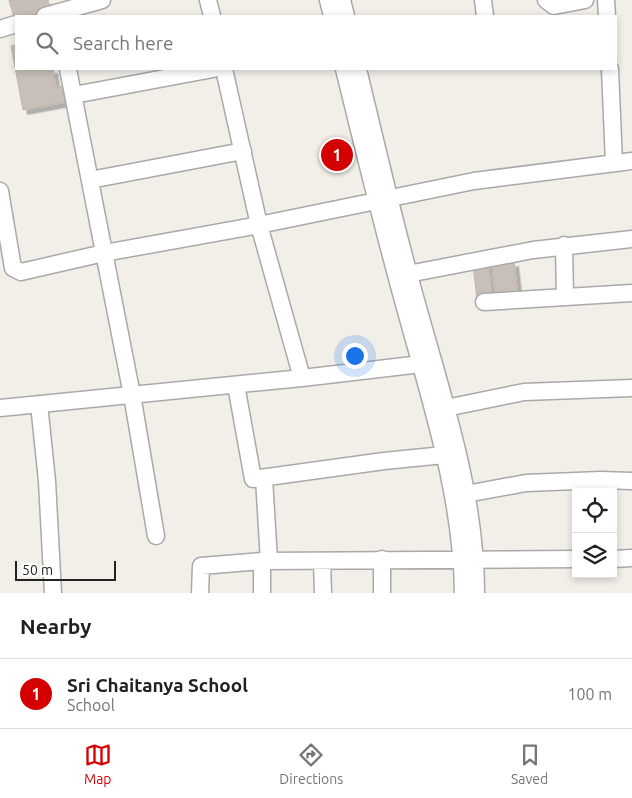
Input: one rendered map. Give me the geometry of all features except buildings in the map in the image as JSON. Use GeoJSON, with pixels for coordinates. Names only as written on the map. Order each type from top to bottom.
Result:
{"type":"FeatureCollection","features":[{"type":"Feature","properties":{"kind":"street"},"geometry":{"type":"LineString","coordinates":[[54,11],[102,0]]}},
{"type":"Feature","properties":{"kind":"street"},"geometry":{"type":"LineString","coordinates":[[208,0],[212,15]]}},
{"type":"Feature","properties":{"kind":"street"},"geometry":{"type":"LineString","coordinates":[[328,0],[332,15]]}},
{"type":"Feature","properties":{"kind":"street"},"geometry":{"type":"LineString","coordinates":[[342,0],[346,15]]}},
{"type":"Feature","properties":{"kind":"street"},"geometry":{"type":"LineString","coordinates":[[482,0],[486,15]]}},
{"type":"Feature","properties":{"kind":"street"},"geometry":{"type":"LineString","coordinates":[[546,0],[554,6],[585,0]]}},
{"type":"Feature","properties":{"kind":"street"},"geometry":{"type":"LineString","coordinates":[[606,0],[607,15]]}},
{"type":"Feature","properties":{"kind":"street"},"geometry":{"type":"LineString","coordinates":[[0,29],[15,24]]}},
{"type":"Feature","properties":{"kind":"street"},"geometry":{"type":"LineString","coordinates":[[68,70],[132,395],[156,536]]}},
{"type":"Feature","properties":{"kind":"street"},"geometry":{"type":"LineString","coordinates":[[74,95],[208,70]]}},
{"type":"Feature","properties":{"kind":"street"},"geometry":{"type":"LineString","coordinates":[[224,70],[259,225],[302,378]]}},
{"type":"Feature","properties":{"kind":"street"},"geometry":{"type":"LineString","coordinates":[[344,70],[427,363],[446,408],[466,494],[469,559],[464,593]]}},
{"type":"Feature","properties":{"kind":"street"},"geometry":{"type":"LineString","coordinates":[[358,70],[382,200],[408,274],[444,456],[476,593]]}},
{"type":"Feature","properties":{"kind":"street"},"geometry":{"type":"LineString","coordinates":[[610,70],[614,163]]}},
{"type":"Feature","properties":{"kind":"street"},"geometry":{"type":"LineString","coordinates":[[90,180],[242,151]]}},
{"type":"Feature","properties":{"kind":"street"},"geometry":{"type":"LineString","coordinates":[[0,191],[15,270],[21,272],[474,181],[632,161]]}},
{"type":"Feature","properties":{"kind":"street"},"geometry":{"type":"LineString","coordinates":[[408,274],[564,245],[632,239]]}},
{"type":"Feature","properties":{"kind":"street"},"geometry":{"type":"LineString","coordinates":[[564,245],[565,297]]}},
{"type":"Feature","properties":{"kind":"street"},"geometry":{"type":"LineString","coordinates":[[484,302],[632,293]]}},
{"type":"Feature","properties":{"kind":"street"},"geometry":{"type":"LineString","coordinates":[[0,408],[236,385],[427,363]]}},
{"type":"Feature","properties":{"kind":"street"},"geometry":{"type":"LineString","coordinates":[[236,385],[253,479],[444,456]]}},
{"type":"Feature","properties":{"kind":"street"},"geometry":{"type":"LineString","coordinates":[[446,408],[524,392],[632,388]]}},
{"type":"Feature","properties":{"kind":"street"},"geometry":{"type":"LineString","coordinates":[[39,404],[47,481],[53,593]]}},
{"type":"Feature","properties":{"kind":"street"},"geometry":{"type":"LineString","coordinates":[[262,593],[265,561],[264,478]]}},
{"type":"Feature","properties":{"kind":"street"},"geometry":{"type":"LineString","coordinates":[[466,494],[526,482],[632,481]]}},
{"type":"Feature","properties":{"kind":"street"},"geometry":{"type":"LineString","coordinates":[[617,559],[632,558]]}},
{"type":"Feature","properties":{"kind":"street"},"geometry":{"type":"LineString","coordinates":[[382,559],[382,593]]}},
{"type":"Feature","properties":{"kind":"street"},"geometry":{"type":"LineString","coordinates":[[200,593],[201,566],[265,561],[572,559]]}},
{"type":"Feature","properties":{"kind":"street"},"geometry":{"type":"LineString","coordinates":[[322,561],[323,593]]}},
{"type":"Feature","properties":{"kind":"place","name":"Sri Chaitanya School"},"geometry":{"type":"Point","coordinates":[337,155]}}]}
